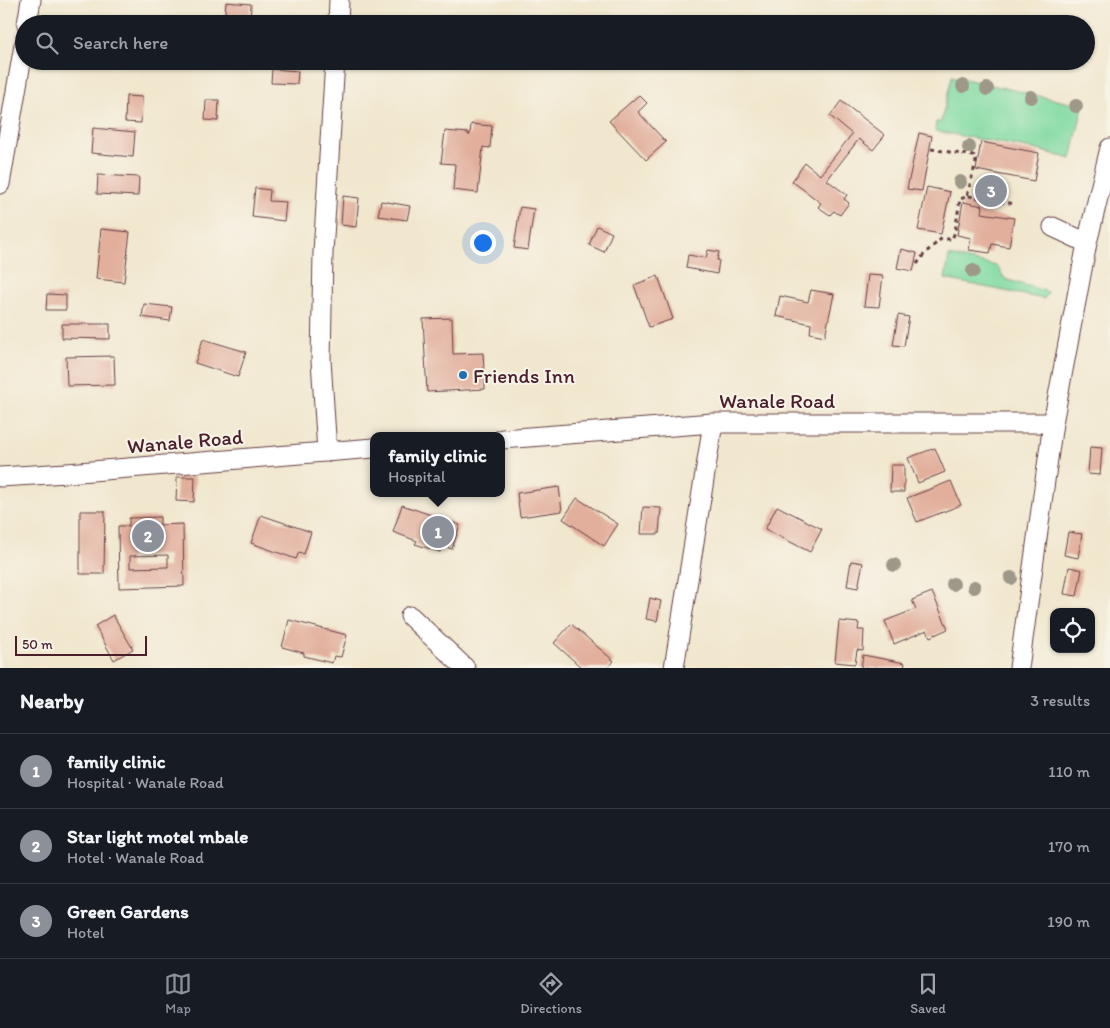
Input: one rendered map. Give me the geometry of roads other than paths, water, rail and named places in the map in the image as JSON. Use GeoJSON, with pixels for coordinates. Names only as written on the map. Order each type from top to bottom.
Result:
{"type":"FeatureCollection","features":[{"type":"Feature","properties":{"kind":"street"},"geometry":{"type":"LineString","coordinates":[[28,15],[31,0]]}},
{"type":"Feature","properties":{"kind":"street"},"geometry":{"type":"LineString","coordinates":[[338,15],[339,0]]}},
{"type":"Feature","properties":{"kind":"street"},"geometry":{"type":"LineString","coordinates":[[0,184],[20,70]]}},
{"type":"Feature","properties":{"kind":"street"},"geometry":{"type":"LineString","coordinates":[[327,452],[321,360],[323,253],[334,70]]}},
{"type":"Feature","properties":{"kind":"street"},"geometry":{"type":"LineString","coordinates":[[1019,668],[1052,423],[1087,243],[1110,148]]}},
{"type":"Feature","properties":{"kind":"street"},"geometry":{"type":"LineString","coordinates":[[1053,227],[1087,243]]}},
{"type":"Feature","properties":{"kind":"street"},"geometry":{"type":"LineString","coordinates":[[674,668],[713,423]]}},
{"type":"Feature","properties":{"kind":"street","name":"Wanale Road"},"geometry":{"type":"LineString","coordinates":[[505,439],[713,423],[1052,423]]}},
{"type":"Feature","properties":{"kind":"street","name":"Wanale Road"},"geometry":{"type":"LineString","coordinates":[[0,477],[370,448]]}},
{"type":"Feature","properties":{"kind":"street"},"geometry":{"type":"LineString","coordinates":[[410,616],[465,668]]}},
{"type":"Feature","properties":{"kind":"place","name":"Green Gardens"},"geometry":{"type":"Point","coordinates":[991,191]}},
{"type":"Feature","properties":{"kind":"place","name":"Friends Inn"},"geometry":{"type":"Point","coordinates":[463,375]}},
{"type":"Feature","properties":{"kind":"place","name":"family clinic"},"geometry":{"type":"Point","coordinates":[438,532]}},
{"type":"Feature","properties":{"kind":"place","name":"Star light motel mbale"},"geometry":{"type":"Point","coordinates":[148,536]}}]}
